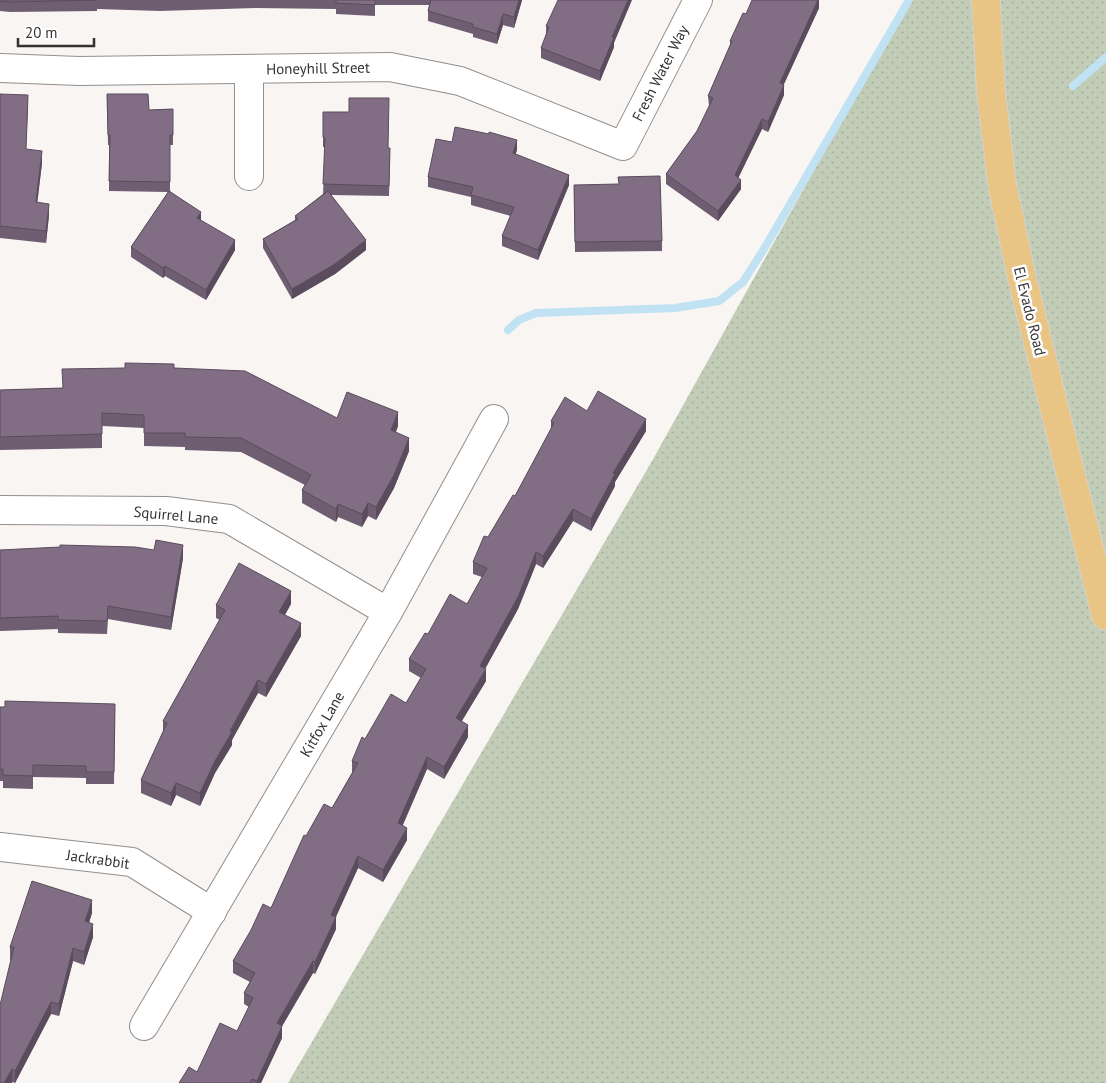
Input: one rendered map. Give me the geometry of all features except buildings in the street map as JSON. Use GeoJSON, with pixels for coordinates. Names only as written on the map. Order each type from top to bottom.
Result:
{"type":"FeatureCollection","features":[{"type":"Feature","properties":{"kind":"main road","name":"El Evado Road"},"geometry":{"type":"LineString","coordinates":[[986,0],[991,92],[1002,184],[1023,283],[1106,616]]}},
{"type":"Feature","properties":{"kind":"street","name":"Fresh Water Way"},"geometry":{"type":"LineString","coordinates":[[623,146],[698,0]]}},
{"type":"Feature","properties":{"kind":"street","name":"Honeyhill Street"},"geometry":{"type":"LineString","coordinates":[[0,68],[79,70],[399,68],[460,81],[623,146]]}},
{"type":"Feature","properties":{"kind":"street"},"geometry":{"type":"LineString","coordinates":[[249,69],[249,176]]}},
{"type":"Feature","properties":{"kind":"street","name":"Kitfox Lane"},"geometry":{"type":"LineString","coordinates":[[144,1026],[388,612],[494,419]]}},
{"type":"Feature","properties":{"kind":"street","name":"Squirrel Lane"},"geometry":{"type":"LineString","coordinates":[[0,510],[166,511],[229,519],[388,612]]}},
{"type":"Feature","properties":{"kind":"street","name":"Jackrabbit"},"geometry":{"type":"LineString","coordinates":[[0,847],[132,862],[212,912]]}},
{"type":"Feature","properties":{"kind":"green space"},"geometry":{"type":"Polygon","coordinates":[[[909,0],[1106,0],[1106,1083],[288,1083],[652,461],[909,0]]]}},
{"type":"Feature","properties":{"kind":"waterway"},"geometry":{"type":"LineString","coordinates":[[508,330],[519,320],[536,313],[675,308],[719,301],[743,282],[909,0]]}},
{"type":"Feature","properties":{"kind":"waterway"},"geometry":{"type":"LineString","coordinates":[[1073,86],[1106,57]]}}]}
